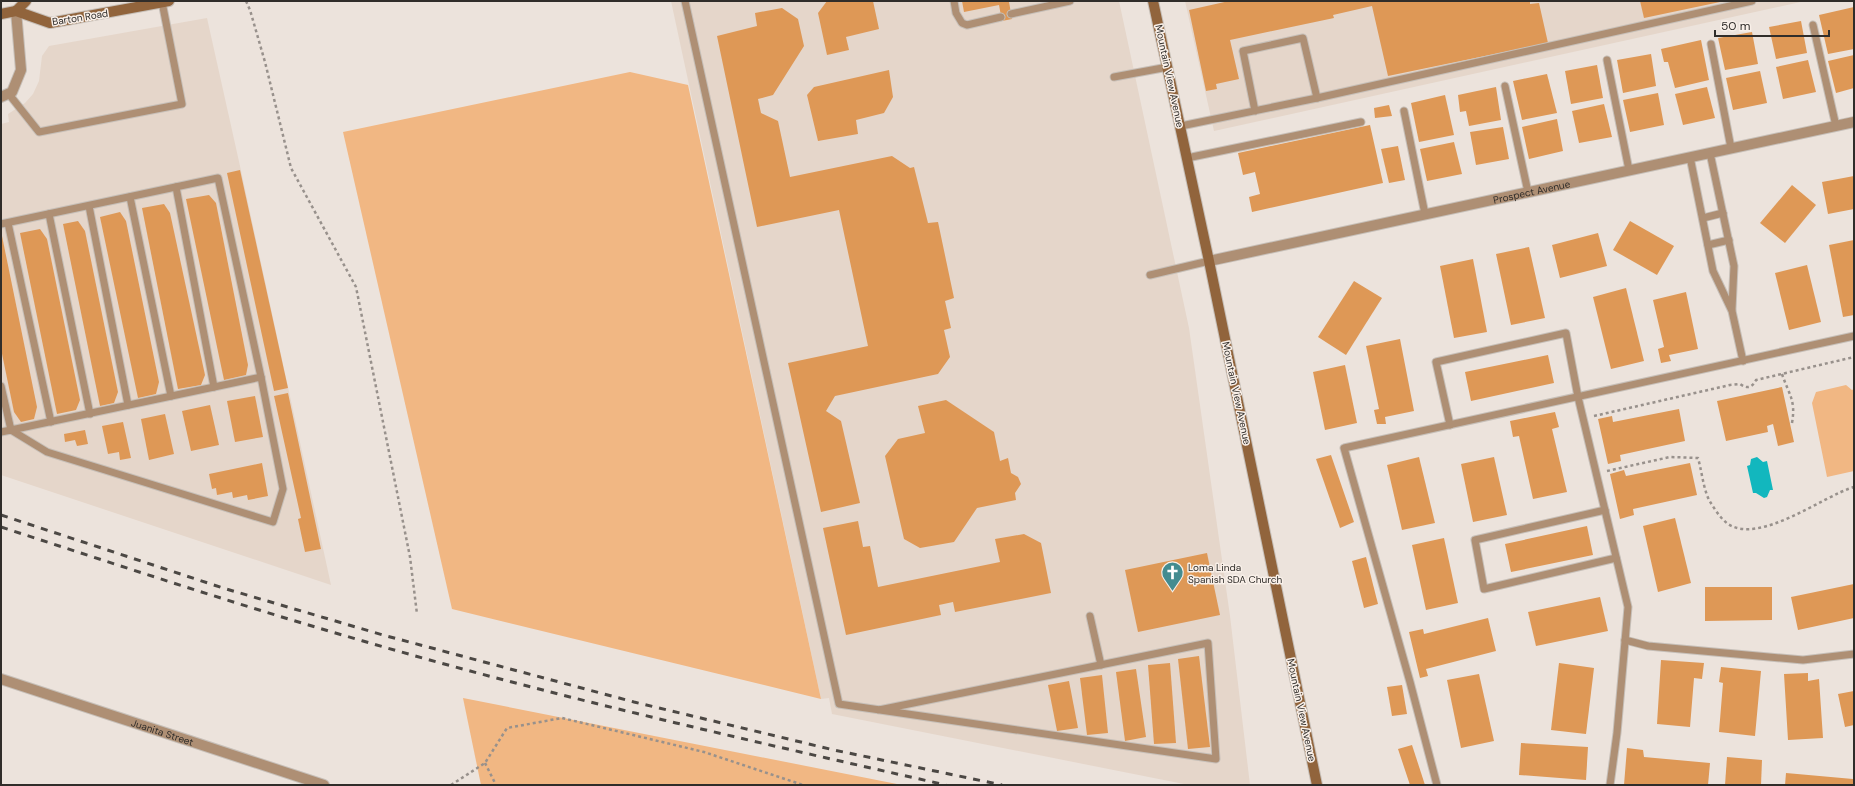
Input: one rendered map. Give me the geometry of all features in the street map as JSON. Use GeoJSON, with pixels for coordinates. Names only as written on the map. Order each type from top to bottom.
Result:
{"type":"FeatureCollection","features":[{"type":"Feature","properties":{"kind":"main road"},"geometry":{"type":"LineString","coordinates":[[1,14],[26,1]]}},
{"type":"Feature","properties":{"kind":"main road","name":"Mountain View Avenue"},"geometry":{"type":"LineString","coordinates":[[1153,1],[1181,126],[1317,784]]}},
{"type":"Feature","properties":{"kind":"main road","name":"Barton Road"},"geometry":{"type":"LineString","coordinates":[[15,6],[50,23],[166,2]]}},
{"type":"Feature","properties":{"kind":"street"},"geometry":{"type":"LineString","coordinates":[[5,95],[12,92],[21,70],[15,6]]}},
{"type":"Feature","properties":{"kind":"street","name":"Prospect Avenue"},"geometry":{"type":"LineString","coordinates":[[1209,261],[1854,122]]}},
{"type":"Feature","properties":{"kind":"street","name":"Juanita Street"},"geometry":{"type":"LineString","coordinates":[[1,679],[324,785]]}},
{"type":"Feature","properties":{"kind":"lane"},"geometry":{"type":"LineString","coordinates":[[685,1],[836,696],[839,704],[879,710],[1216,759],[1208,643],[879,710]]}},
{"type":"Feature","properties":{"kind":"lane"},"geometry":{"type":"LineString","coordinates":[[954,1],[956,13],[962,23],[967,25],[1001,17]]}},
{"type":"Feature","properties":{"kind":"lane"},"geometry":{"type":"LineString","coordinates":[[1011,14],[1070,1]]}},
{"type":"Feature","properties":{"kind":"lane"},"geometry":{"type":"LineString","coordinates":[[1181,126],[1317,98],[1750,1]]}},
{"type":"Feature","properties":{"kind":"lane"},"geometry":{"type":"LineString","coordinates":[[5,95],[39,132],[182,104],[166,2]]}},
{"type":"Feature","properties":{"kind":"lane"},"geometry":{"type":"LineString","coordinates":[[1813,25],[1836,126]]}},
{"type":"Feature","properties":{"kind":"lane"},"geometry":{"type":"LineString","coordinates":[[1255,111],[1242,51],[1303,38],[1317,98]]}},
{"type":"Feature","properties":{"kind":"lane"},"geometry":{"type":"LineString","coordinates":[[1711,44],[1731,148]]}},
{"type":"Feature","properties":{"kind":"lane"},"geometry":{"type":"LineString","coordinates":[[1607,60],[1628,170]]}},
{"type":"Feature","properties":{"kind":"lane"},"geometry":{"type":"LineString","coordinates":[[1114,77],[1168,67]]}},
{"type":"Feature","properties":{"kind":"lane"},"geometry":{"type":"LineString","coordinates":[[1505,86],[1528,192]]}},
{"type":"Feature","properties":{"kind":"lane"},"geometry":{"type":"LineString","coordinates":[[1404,111],[1425,214]]}},
{"type":"Feature","properties":{"kind":"lane"},"geometry":{"type":"LineString","coordinates":[[1187,158],[1361,122]]}},
{"type":"Feature","properties":{"kind":"lane"},"geometry":{"type":"LineString","coordinates":[[1710,153],[1734,266],[1732,311]]}},
{"type":"Feature","properties":{"kind":"lane"},"geometry":{"type":"LineString","coordinates":[[1690,157],[1713,271],[1732,311],[1743,361]]}},
{"type":"Feature","properties":{"kind":"lane"},"geometry":{"type":"LineString","coordinates":[[1,386],[11,430],[47,452],[273,522],[283,489],[261,377],[218,178],[5,223],[51,422]]}},
{"type":"Feature","properties":{"kind":"lane"},"geometry":{"type":"LineString","coordinates":[[176,187],[214,387]]}},
{"type":"Feature","properties":{"kind":"lane"},"geometry":{"type":"LineString","coordinates":[[130,197],[171,396]]}},
{"type":"Feature","properties":{"kind":"lane"},"geometry":{"type":"LineString","coordinates":[[89,206],[128,406]]}},
{"type":"Feature","properties":{"kind":"lane"},"geometry":{"type":"LineString","coordinates":[[1702,218],[1723,213]]}},
{"type":"Feature","properties":{"kind":"lane"},"geometry":{"type":"LineString","coordinates":[[49,214],[90,414]]}},
{"type":"Feature","properties":{"kind":"lane"},"geometry":{"type":"LineString","coordinates":[[1708,245],[1729,240]]}},
{"type":"Feature","properties":{"kind":"lane"},"geometry":{"type":"LineString","coordinates":[[1150,275],[1209,261]]}},
{"type":"Feature","properties":{"kind":"lane"},"geometry":{"type":"LineString","coordinates":[[1450,425],[1436,362],[1566,333],[1578,397],[1628,607],[1610,785]]}},
{"type":"Feature","properties":{"kind":"lane"},"geometry":{"type":"LineString","coordinates":[[1437,785],[1410,682],[1344,448],[1854,336]]}},
{"type":"Feature","properties":{"kind":"lane"},"geometry":{"type":"LineString","coordinates":[[1,432],[261,377]]}},
{"type":"Feature","properties":{"kind":"lane"},"geometry":{"type":"LineString","coordinates":[[1605,510],[1475,540],[1484,589],[1616,558]]}},
{"type":"Feature","properties":{"kind":"lane"},"geometry":{"type":"LineString","coordinates":[[1090,616],[1101,665]]}},
{"type":"Feature","properties":{"kind":"lane"},"geometry":{"type":"LineString","coordinates":[[1625,640],[1648,646],[1803,660],[1854,654]]}},
{"type":"Feature","properties":{"kind":"path"},"geometry":{"type":"LineString","coordinates":[[246,1],[263,54],[291,168],[356,288],[410,557],[417,614]]}},
{"type":"Feature","properties":{"kind":"path"},"geometry":{"type":"LineString","coordinates":[[1584,418],[1617,409],[1730,385],[1740,384],[1745,388],[1750,387],[1754,385],[1756,380],[1854,357]]}},
{"type":"Feature","properties":{"kind":"path"},"geometry":{"type":"LineString","coordinates":[[1782,374],[1791,394],[1794,410],[1792,423]]}},
{"type":"Feature","properties":{"kind":"path"},"geometry":{"type":"LineString","coordinates":[[1596,473],[1670,457],[1698,458],[1709,498],[1718,514],[1729,524],[1747,528],[1766,526],[1790,518],[1836,493],[1854,486]]}},
{"type":"Feature","properties":{"kind":"path"},"geometry":{"type":"LineString","coordinates":[[451,785],[485,763],[507,728],[562,718],[704,752],[804,785]]}},
{"type":"Feature","properties":{"kind":"path"},"geometry":{"type":"LineString","coordinates":[[485,763],[496,785]]}},
{"type":"Feature","properties":{"kind":"shaded area"},"geometry":{"type":"Polygon","coordinates":[[[671,1],[1119,1],[1189,328],[1230,616],[1250,785],[1189,785],[832,714],[829,698],[821,699],[671,1]]]}},
{"type":"Feature","properties":{"kind":"shaded area"},"geometry":{"type":"Polygon","coordinates":[[[1185,1],[1805,1],[1214,131],[1185,1]]]}},
{"type":"Feature","properties":{"kind":"shaded area"},"geometry":{"type":"Polygon","coordinates":[[[207,18],[331,585],[1,475],[1,124],[9,122],[8,114],[25,103],[33,94],[39,81],[42,56],[49,46],[207,18]]]}},
{"type":"Feature","properties":{"kind":"shaded area"},"geometry":{"type":"Polygon","coordinates":[[[630,72],[688,85],[821,699],[452,609],[343,132],[630,72]]]}},
{"type":"Feature","properties":{"kind":"shaded area"},"geometry":{"type":"Polygon","coordinates":[[[1846,385],[1852,390],[1854,389],[1854,471],[1827,477],[1812,403],[1816,392],[1846,385]]]}},
{"type":"Feature","properties":{"kind":"shaded area"},"geometry":{"type":"Polygon","coordinates":[[[463,698],[902,785],[481,785],[463,698]]]}},
{"type":"Feature","properties":{"kind":"water"},"geometry":{"type":"Polygon","coordinates":[[[1757,457],[1763,462],[1767,461],[1773,490],[1770,490],[1767,497],[1764,498],[1756,493],[1753,493],[1747,466],[1750,465],[1751,459],[1757,457]]]}},
{"type":"Feature","properties":{"kind":"building"},"geometry":{"type":"Polygon","coordinates":[[[827,1],[873,1],[879,29],[846,37],[849,50],[827,55],[818,13],[827,1]]]}},
{"type":"Feature","properties":{"kind":"building"},"geometry":{"type":"Polygon","coordinates":[[[962,1],[1012,1],[1009,2],[1012,19],[1002,21],[999,5],[964,12],[962,1]]]}},
{"type":"Feature","properties":{"kind":"building"},"geometry":{"type":"Polygon","coordinates":[[[1229,1],[1530,1],[1530,4],[1539,3],[1548,43],[1388,76],[1372,6],[1333,15],[1334,18],[1230,40],[1239,79],[1216,84],[1217,89],[1206,91],[1189,10],[1229,1]]]}},
{"type":"Feature","properties":{"kind":"building"},"geometry":{"type":"Polygon","coordinates":[[[1640,1],[1720,1],[1720,2],[1644,18],[1640,1]]]}},
{"type":"Feature","properties":{"kind":"building"},"geometry":{"type":"Polygon","coordinates":[[[1854,7],[1854,49],[1828,54],[1819,15],[1854,7]]]}},
{"type":"Feature","properties":{"kind":"building"},"geometry":{"type":"Polygon","coordinates":[[[782,8],[798,19],[804,46],[773,95],[758,99],[761,113],[778,121],[790,177],[892,156],[910,168],[914,167],[928,223],[938,222],[954,298],[945,301],[951,328],[944,330],[950,357],[938,374],[835,396],[826,411],[841,421],[860,503],[821,512],[788,363],[868,346],[839,210],[757,227],[717,36],[757,26],[755,13],[782,8]]]}},
{"type":"Feature","properties":{"kind":"building"},"geometry":{"type":"Polygon","coordinates":[[[1801,21],[1807,53],[1776,59],[1769,27],[1801,21]]]}},
{"type":"Feature","properties":{"kind":"building"},"geometry":{"type":"Polygon","coordinates":[[[1752,32],[1758,64],[1725,70],[1718,38],[1752,32]]]}},
{"type":"Feature","properties":{"kind":"building"},"geometry":{"type":"Polygon","coordinates":[[[1701,40],[1709,80],[1675,88],[1668,62],[1664,62],[1661,49],[1701,40]]]}},
{"type":"Feature","properties":{"kind":"building"},"geometry":{"type":"Polygon","coordinates":[[[1651,54],[1656,86],[1623,93],[1617,60],[1651,54]]]}},
{"type":"Feature","properties":{"kind":"building"},"geometry":{"type":"Polygon","coordinates":[[[1854,55],[1854,88],[1836,93],[1828,61],[1854,55]]]}},
{"type":"Feature","properties":{"kind":"building"},"geometry":{"type":"Polygon","coordinates":[[[1808,60],[1816,92],[1783,99],[1776,67],[1808,60]]]}},
{"type":"Feature","properties":{"kind":"building"},"geometry":{"type":"Polygon","coordinates":[[[1597,65],[1603,98],[1571,104],[1565,71],[1597,65]]]}},
{"type":"Feature","properties":{"kind":"building"},"geometry":{"type":"Polygon","coordinates":[[[889,70],[893,97],[884,113],[856,120],[858,134],[818,141],[807,95],[814,87],[889,70]]]}},
{"type":"Feature","properties":{"kind":"building"},"geometry":{"type":"Polygon","coordinates":[[[1760,71],[1767,103],[1733,110],[1726,78],[1760,71]]]}},
{"type":"Feature","properties":{"kind":"building"},"geometry":{"type":"Polygon","coordinates":[[[1547,74],[1557,113],[1522,120],[1513,81],[1547,74]]]}},
{"type":"Feature","properties":{"kind":"building"},"geometry":{"type":"Polygon","coordinates":[[[1496,87],[1501,120],[1469,126],[1466,111],[1460,112],[1458,95],[1496,87]]]}},
{"type":"Feature","properties":{"kind":"building"},"geometry":{"type":"Polygon","coordinates":[[[1707,87],[1715,118],[1683,125],[1675,94],[1707,87]]]}},
{"type":"Feature","properties":{"kind":"building"},"geometry":{"type":"Polygon","coordinates":[[[1658,93],[1664,125],[1630,132],[1623,100],[1658,93]]]}},
{"type":"Feature","properties":{"kind":"building"},"geometry":{"type":"Polygon","coordinates":[[[1445,95],[1454,135],[1419,142],[1411,103],[1445,95]]]}},
{"type":"Feature","properties":{"kind":"building"},"geometry":{"type":"Polygon","coordinates":[[[1604,104],[1612,137],[1579,143],[1572,111],[1604,104]]]}},
{"type":"Feature","properties":{"kind":"building"},"geometry":{"type":"Polygon","coordinates":[[[1389,105],[1392,116],[1375,118],[1374,108],[1389,105]]]}},
{"type":"Feature","properties":{"kind":"building"},"geometry":{"type":"Polygon","coordinates":[[[1557,119],[1563,151],[1529,159],[1522,127],[1557,119]]]}},
{"type":"Feature","properties":{"kind":"building"},"geometry":{"type":"Polygon","coordinates":[[[1370,125],[1383,183],[1252,212],[1249,197],[1260,194],[1255,172],[1243,175],[1238,153],[1370,125]]]}},
{"type":"Feature","properties":{"kind":"building"},"geometry":{"type":"Polygon","coordinates":[[[1503,127],[1509,159],[1476,165],[1470,132],[1503,127]]]}},
{"type":"Feature","properties":{"kind":"building"},"geometry":{"type":"Polygon","coordinates":[[[1454,142],[1462,174],[1427,181],[1420,149],[1454,142]]]}},
{"type":"Feature","properties":{"kind":"building"},"geometry":{"type":"Polygon","coordinates":[[[1398,146],[1405,180],[1389,183],[1381,149],[1398,146]]]}},
{"type":"Feature","properties":{"kind":"building"},"geometry":{"type":"Polygon","coordinates":[[[240,170],[288,388],[274,391],[227,173],[240,170]]]}},
{"type":"Feature","properties":{"kind":"building"},"geometry":{"type":"Polygon","coordinates":[[[1854,176],[1854,209],[1828,214],[1822,182],[1854,176]]]}},
{"type":"Feature","properties":{"kind":"building"},"geometry":{"type":"Polygon","coordinates":[[[1792,185],[1816,205],[1785,243],[1760,223],[1792,185]]]}},
{"type":"Feature","properties":{"kind":"building"},"geometry":{"type":"Polygon","coordinates":[[[209,195],[216,203],[248,365],[246,375],[224,380],[186,199],[209,195]]]}},
{"type":"Feature","properties":{"kind":"building"},"geometry":{"type":"Polygon","coordinates":[[[164,204],[170,213],[205,375],[201,385],[178,389],[142,208],[164,204]]]}},
{"type":"Feature","properties":{"kind":"building"},"geometry":{"type":"Polygon","coordinates":[[[120,212],[126,221],[159,382],[156,394],[138,398],[100,217],[120,212]]]}},
{"type":"Feature","properties":{"kind":"building"},"geometry":{"type":"Polygon","coordinates":[[[78,221],[85,231],[118,392],[114,403],[100,406],[63,224],[78,221]]]}},
{"type":"Feature","properties":{"kind":"building"},"geometry":{"type":"Polygon","coordinates":[[[1630,221],[1674,246],[1657,275],[1613,250],[1630,221]]]}},
{"type":"Feature","properties":{"kind":"building"},"geometry":{"type":"Polygon","coordinates":[[[40,229],[47,239],[80,400],[76,410],[57,414],[20,233],[40,229]]]}},
{"type":"Feature","properties":{"kind":"building"},"geometry":{"type":"Polygon","coordinates":[[[1598,233],[1607,266],[1560,278],[1552,245],[1598,233]]]}},
{"type":"Feature","properties":{"kind":"building"},"geometry":{"type":"Polygon","coordinates":[[[1,236],[37,407],[34,419],[21,422],[14,412],[1,349],[1,236]]]}},
{"type":"Feature","properties":{"kind":"building"},"geometry":{"type":"Polygon","coordinates":[[[1854,240],[1854,315],[1843,317],[1829,245],[1854,240]]]}},
{"type":"Feature","properties":{"kind":"building"},"geometry":{"type":"Polygon","coordinates":[[[1529,247],[1545,318],[1511,325],[1496,254],[1529,247]]]}},
{"type":"Feature","properties":{"kind":"building"},"geometry":{"type":"Polygon","coordinates":[[[1473,259],[1487,332],[1454,338],[1440,266],[1473,259]]]}},
{"type":"Feature","properties":{"kind":"building"},"geometry":{"type":"Polygon","coordinates":[[[1807,265],[1821,322],[1789,330],[1775,273],[1807,265]]]}},
{"type":"Feature","properties":{"kind":"building"},"geometry":{"type":"Polygon","coordinates":[[[1354,281],[1382,298],[1346,355],[1318,337],[1354,281]]]}},
{"type":"Feature","properties":{"kind":"building"},"geometry":{"type":"Polygon","coordinates":[[[1626,288],[1644,361],[1611,369],[1593,297],[1626,288]]]}},
{"type":"Feature","properties":{"kind":"building"},"geometry":{"type":"Polygon","coordinates":[[[1686,292],[1698,349],[1669,355],[1671,361],[1661,363],[1658,349],[1664,347],[1653,300],[1686,292]]]}},
{"type":"Feature","properties":{"kind":"building"},"geometry":{"type":"Polygon","coordinates":[[[1400,339],[1414,411],[1385,417],[1386,424],[1377,424],[1374,410],[1379,409],[1366,346],[1400,339]]]}},
{"type":"Feature","properties":{"kind":"building"},"geometry":{"type":"Polygon","coordinates":[[[1548,355],[1554,383],[1471,401],[1465,372],[1548,355]]]}},
{"type":"Feature","properties":{"kind":"building"},"geometry":{"type":"Polygon","coordinates":[[[1345,365],[1357,423],[1325,430],[1313,372],[1345,365]]]}},
{"type":"Feature","properties":{"kind":"building"},"geometry":{"type":"Polygon","coordinates":[[[1782,387],[1794,442],[1778,446],[1773,424],[1767,426],[1768,432],[1726,441],[1717,401],[1782,387]]]}},
{"type":"Feature","properties":{"kind":"building"},"geometry":{"type":"Polygon","coordinates":[[[288,393],[321,549],[305,552],[298,519],[301,518],[274,396],[288,393]]]}},
{"type":"Feature","properties":{"kind":"building"},"geometry":{"type":"Polygon","coordinates":[[[255,396],[263,437],[235,442],[227,401],[255,396]]]}},
{"type":"Feature","properties":{"kind":"building"},"geometry":{"type":"Polygon","coordinates":[[[946,400],[994,432],[1000,461],[1008,458],[1011,473],[1018,477],[1021,484],[1015,493],[1016,500],[977,508],[954,542],[920,548],[904,539],[885,456],[898,439],[925,433],[918,406],[946,400]]]}},
{"type":"Feature","properties":{"kind":"building"},"geometry":{"type":"Polygon","coordinates":[[[210,405],[219,445],[191,451],[182,411],[210,405]]]}},
{"type":"Feature","properties":{"kind":"building"},"geometry":{"type":"Polygon","coordinates":[[[1679,409],[1685,441],[1620,455],[1621,461],[1608,464],[1598,419],[1612,416],[1613,422],[1679,409]]]}},
{"type":"Feature","properties":{"kind":"building"},"geometry":{"type":"Polygon","coordinates":[[[1555,412],[1559,427],[1552,429],[1567,492],[1533,499],[1519,436],[1513,437],[1510,421],[1555,412]]]}},
{"type":"Feature","properties":{"kind":"building"},"geometry":{"type":"Polygon","coordinates":[[[165,414],[174,454],[149,460],[141,419],[165,414]]]}},
{"type":"Feature","properties":{"kind":"building"},"geometry":{"type":"Polygon","coordinates":[[[123,422],[131,458],[120,460],[119,452],[108,454],[102,426],[123,422]]]}},
{"type":"Feature","properties":{"kind":"building"},"geometry":{"type":"Polygon","coordinates":[[[85,430],[88,444],[77,446],[75,440],[65,442],[64,434],[85,430]]]}},
{"type":"Feature","properties":{"kind":"building"},"geometry":{"type":"Polygon","coordinates":[[[1331,455],[1354,522],[1340,528],[1316,459],[1331,455]]]}},
{"type":"Feature","properties":{"kind":"building"},"geometry":{"type":"Polygon","coordinates":[[[1419,457],[1435,523],[1402,530],[1387,465],[1419,457]]]}},
{"type":"Feature","properties":{"kind":"building"},"geometry":{"type":"Polygon","coordinates":[[[1494,457],[1507,515],[1473,522],[1461,464],[1494,457]]]}},
{"type":"Feature","properties":{"kind":"building"},"geometry":{"type":"Polygon","coordinates":[[[262,463],[268,496],[248,500],[247,495],[233,498],[232,492],[217,495],[216,488],[212,489],[209,474],[262,463]]]}},
{"type":"Feature","properties":{"kind":"building"},"geometry":{"type":"Polygon","coordinates":[[[1690,463],[1697,495],[1633,509],[1634,515],[1620,519],[1610,474],[1624,470],[1626,476],[1690,463]]]}},
{"type":"Feature","properties":{"kind":"building"},"geometry":{"type":"Polygon","coordinates":[[[1675,518],[1691,583],[1658,592],[1643,526],[1675,518]]]}},
{"type":"Feature","properties":{"kind":"building"},"geometry":{"type":"Polygon","coordinates":[[[858,521],[863,547],[870,546],[878,587],[1000,562],[995,539],[1024,534],[1041,543],[1051,593],[955,612],[953,602],[939,605],[941,615],[846,635],[823,528],[858,521]]]}},
{"type":"Feature","properties":{"kind":"building"},"geometry":{"type":"Polygon","coordinates":[[[1587,526],[1593,555],[1511,572],[1505,544],[1587,526]]]}},
{"type":"Feature","properties":{"kind":"building"},"geometry":{"type":"Polygon","coordinates":[[[1444,538],[1458,603],[1426,610],[1412,545],[1444,538]]]}},
{"type":"Feature","properties":{"kind":"building","name":"Loma Linda Spanish SDA Church"},"geometry":{"type":"Polygon","coordinates":[[[1207,553],[1220,615],[1138,632],[1125,570],[1207,553]]]}},
{"type":"Feature","properties":{"kind":"building"},"geometry":{"type":"Polygon","coordinates":[[[1366,557],[1378,604],[1364,608],[1352,561],[1366,557]]]}},
{"type":"Feature","properties":{"kind":"building"},"geometry":{"type":"Polygon","coordinates":[[[1854,584],[1854,618],[1798,630],[1791,597],[1854,584]]]}},
{"type":"Feature","properties":{"kind":"building"},"geometry":{"type":"Polygon","coordinates":[[[1705,587],[1772,587],[1772,620],[1705,621],[1705,587]]]}},
{"type":"Feature","properties":{"kind":"building"},"geometry":{"type":"Polygon","coordinates":[[[1600,597],[1608,631],[1536,646],[1528,612],[1600,597]]]}},
{"type":"Feature","properties":{"kind":"building"},"geometry":{"type":"Polygon","coordinates":[[[1488,618],[1496,651],[1426,669],[1428,676],[1420,678],[1409,632],[1423,629],[1424,634],[1488,618]]]}},
{"type":"Feature","properties":{"kind":"building"},"geometry":{"type":"Polygon","coordinates":[[[1199,656],[1210,747],[1188,749],[1178,659],[1199,656]]]}},
{"type":"Feature","properties":{"kind":"building"},"geometry":{"type":"Polygon","coordinates":[[[1661,660],[1704,663],[1702,679],[1694,678],[1690,727],[1657,724],[1661,660]]]}},
{"type":"Feature","properties":{"kind":"building"},"geometry":{"type":"Polygon","coordinates":[[[1170,663],[1176,743],[1154,744],[1148,665],[1170,663]]]}},
{"type":"Feature","properties":{"kind":"building"},"geometry":{"type":"Polygon","coordinates":[[[1559,663],[1594,668],[1586,734],[1551,730],[1559,663]]]}},
{"type":"Feature","properties":{"kind":"building"},"geometry":{"type":"Polygon","coordinates":[[[1721,667],[1761,671],[1755,736],[1719,732],[1723,683],[1719,682],[1721,667]]]}},
{"type":"Feature","properties":{"kind":"building"},"geometry":{"type":"Polygon","coordinates":[[[1136,669],[1146,737],[1125,741],[1116,672],[1136,669]]]}},
{"type":"Feature","properties":{"kind":"building"},"geometry":{"type":"Polygon","coordinates":[[[1808,673],[1808,681],[1819,679],[1823,738],[1788,740],[1784,674],[1808,673]]]}},
{"type":"Feature","properties":{"kind":"building"},"geometry":{"type":"Polygon","coordinates":[[[1479,674],[1494,741],[1461,748],[1447,680],[1479,674]]]}},
{"type":"Feature","properties":{"kind":"building"},"geometry":{"type":"Polygon","coordinates":[[[1102,675],[1108,733],[1087,735],[1080,678],[1102,675]]]}},
{"type":"Feature","properties":{"kind":"building"},"geometry":{"type":"Polygon","coordinates":[[[1069,681],[1078,728],[1057,731],[1048,685],[1069,681]]]}},
{"type":"Feature","properties":{"kind":"building"},"geometry":{"type":"Polygon","coordinates":[[[1402,685],[1407,714],[1392,716],[1387,687],[1402,685]]]}},
{"type":"Feature","properties":{"kind":"building"},"geometry":{"type":"Polygon","coordinates":[[[1854,691],[1854,725],[1845,727],[1838,694],[1854,691]]]}},
{"type":"Feature","properties":{"kind":"building"},"geometry":{"type":"Polygon","coordinates":[[[1521,743],[1588,747],[1586,780],[1519,775],[1521,743]]]}},
{"type":"Feature","properties":{"kind":"building"},"geometry":{"type":"Polygon","coordinates":[[[1412,745],[1425,785],[1410,785],[1398,749],[1412,745]]]}},
{"type":"Feature","properties":{"kind":"building"},"geometry":{"type":"Polygon","coordinates":[[[1627,748],[1643,750],[1644,757],[1710,763],[1708,785],[1624,785],[1627,748]]]}},
{"type":"Feature","properties":{"kind":"building"},"geometry":{"type":"Polygon","coordinates":[[[1727,757],[1762,760],[1761,785],[1725,785],[1727,757]]]}},
{"type":"Feature","properties":{"kind":"building"},"geometry":{"type":"Polygon","coordinates":[[[1786,773],[1853,779],[1853,785],[1785,785],[1786,773]]]}},
{"type":"Feature","properties":{"kind":"railway"},"geometry":{"type":"LineString","coordinates":[[1,515],[223,588],[383,635],[634,702],[834,750],[1002,785]]}},
{"type":"Feature","properties":{"kind":"railway"},"geometry":{"type":"LineString","coordinates":[[1,527],[272,614],[508,681],[653,718],[946,785]]}},
{"type":"Feature","properties":{"kind":"place","name":"Loma Linda Spanish SDA Church"},"geometry":{"type":"Point","coordinates":[1173,592]}}]}
